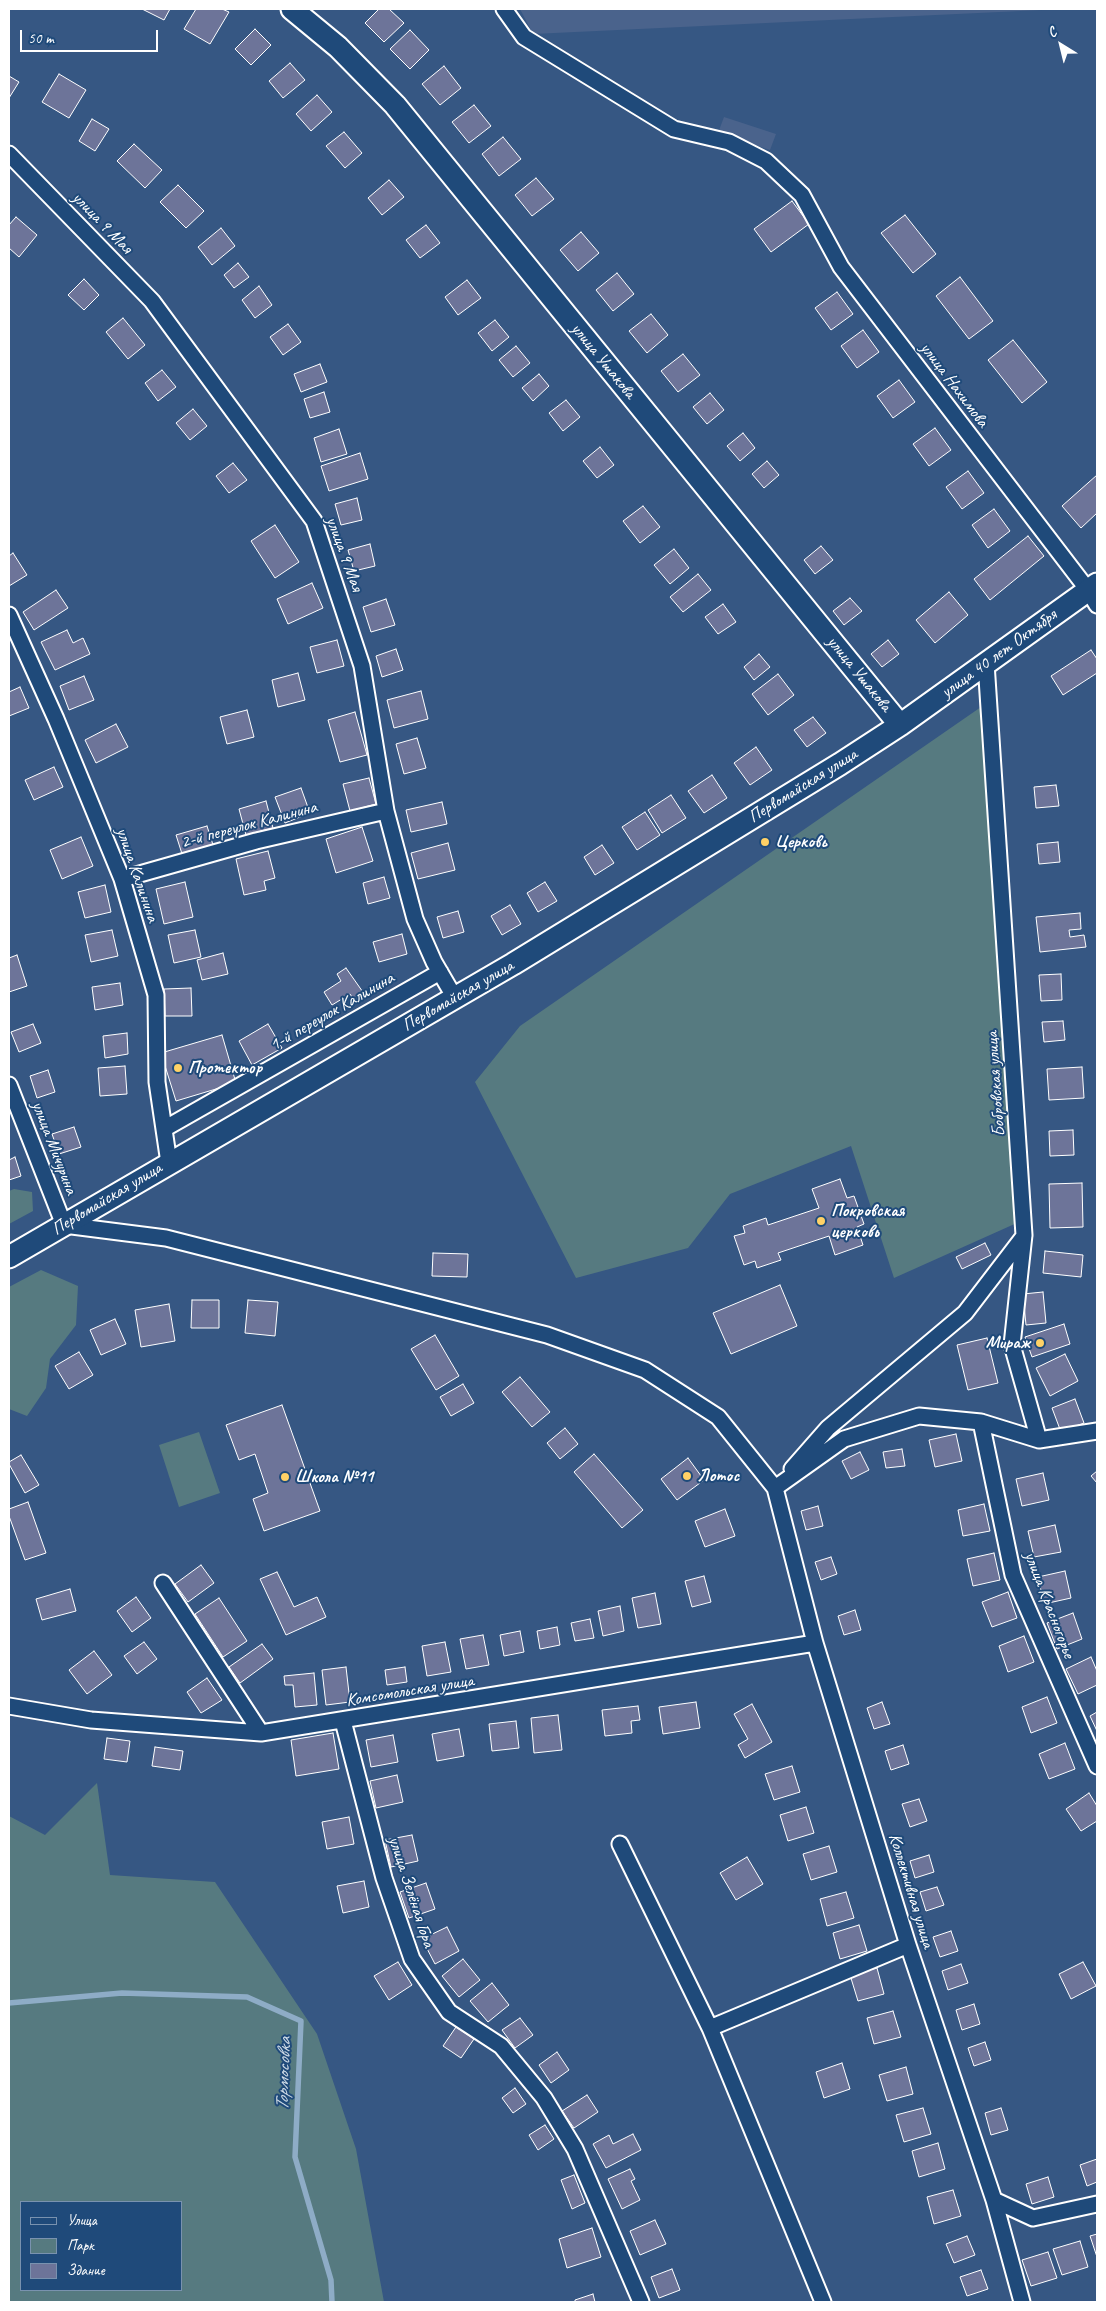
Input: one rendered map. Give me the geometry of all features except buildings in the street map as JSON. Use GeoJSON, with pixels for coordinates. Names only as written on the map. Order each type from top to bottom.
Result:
{"type":"FeatureCollection","features":[{"type":"Feature","properties":{"kind":"main road","name":"улица Ушакова"},"geometry":{"type":"LineString","coordinates":[[292,9],[357,66],[395,105],[443,161],[644,412],[900,725]]}},
{"type":"Feature","properties":{"kind":"main road","name":"улица 40 лет Октября"},"geometry":{"type":"LineString","coordinates":[[900,725],[986,662],[1094,593]]}},
{"type":"Feature","properties":{"kind":"main road","name":"Первомайская улица"},"geometry":{"type":"LineString","coordinates":[[9,1258],[513,964],[900,725]]}},
{"type":"Feature","properties":{"kind":"street","name":"улица Нахимова"},"geometry":{"type":"LineString","coordinates":[[504,9],[524,38],[674,129],[729,142],[766,161],[802,195],[840,267],[1094,593]]}},
{"type":"Feature","properties":{"kind":"street","name":"улица 9 Мая"},"geometry":{"type":"LineString","coordinates":[[9,154],[152,301],[314,521],[362,666],[386,810],[415,919],[440,972],[455,998]]}},
{"type":"Feature","properties":{"kind":"street","name":"улица Калинина"},"geometry":{"type":"LineString","coordinates":[[9,615],[56,719],[122,879],[156,995],[158,1082],[169,1163]]}},
{"type":"Feature","properties":{"kind":"street","name":"Бобровская улица"},"geometry":{"type":"LineString","coordinates":[[986,662],[1024,1235],[1012,1345],[1039,1440]]}},
{"type":"Feature","properties":{"kind":"street","name":"2-й переулок Калинина"},"geometry":{"type":"LineString","coordinates":[[122,879],[256,841],[386,810]]}},
{"type":"Feature","properties":{"kind":"street","name":"1-й переулок Калинина"},"geometry":{"type":"LineString","coordinates":[[164,1129],[440,972]]}},
{"type":"Feature","properties":{"kind":"street","name":"улица Мичурина"},"geometry":{"type":"LineString","coordinates":[[9,1085],[64,1225]]}},
{"type":"Feature","properties":{"kind":"street"},"geometry":{"type":"LineString","coordinates":[[64,1225],[166,1238],[547,1335],[646,1370],[718,1417],[775,1488]]}},
{"type":"Feature","properties":{"kind":"street"},"geometry":{"type":"LineString","coordinates":[[775,1488],[828,1428],[965,1313],[1024,1235]]}},
{"type":"Feature","properties":{"kind":"street"},"geometry":{"type":"LineString","coordinates":[[775,1488],[844,1440],[919,1416],[981,1422],[1039,1440],[1097,1431]]}},
{"type":"Feature","properties":{"kind":"street","name":"улица Красногорье"},"geometry":{"type":"LineString","coordinates":[[981,1422],[1014,1575],[1097,1766]]}},
{"type":"Feature","properties":{"kind":"street","name":"Коллективная улица"},"geometry":{"type":"LineString","coordinates":[[775,1488],[815,1642],[908,1945],[994,2200],[1022,2302]]}},
{"type":"Feature","properties":{"kind":"street"},"geometry":{"type":"LineString","coordinates":[[163,1583],[261,1733]]}},
{"type":"Feature","properties":{"kind":"street","name":"Комсомольская улица"},"geometry":{"type":"LineString","coordinates":[[9,1706],[91,1720],[261,1733],[815,1642]]}},
{"type":"Feature","properties":{"kind":"street","name":"улица Зелёная Гора"},"geometry":{"type":"LineString","coordinates":[[343,1721],[384,1878],[412,1958],[449,2012],[501,2046],[544,2098],[575,2149],[640,2302]]}},
{"type":"Feature","properties":{"kind":"street"},"geometry":{"type":"LineString","coordinates":[[620,1844],[710,2028],[823,2302]]}},
{"type":"Feature","properties":{"kind":"street"},"geometry":{"type":"LineString","coordinates":[[710,2028],[908,1945]]}},
{"type":"Feature","properties":{"kind":"street"},"geometry":{"type":"LineString","coordinates":[[994,2200],[1033,2218],[1097,2204]]}},
{"type":"Feature","properties":{"kind":"shaded area"},"geometry":{"type":"Polygon","coordinates":[[[520,9],[1063,9],[533,34],[520,9]]]}},
{"type":"Feature","properties":{"kind":"shaded area"},"geometry":{"type":"Polygon","coordinates":[[[724,117],[776,134],[770,150],[718,133],[724,117]]]}},
{"type":"Feature","properties":{"kind":"green space"},"geometry":{"type":"Polygon","coordinates":[[[981,707],[1019,1222],[894,1278],[851,1146],[730,1194],[688,1248],[576,1278],[475,1082],[520,1026],[981,707]]]}},
{"type":"Feature","properties":{"kind":"green space"},"geometry":{"type":"Polygon","coordinates":[[[14,1189],[32,1192],[33,1211],[9,1224],[9,1191],[14,1189]]]}},
{"type":"Feature","properties":{"kind":"green space"},"geometry":{"type":"Polygon","coordinates":[[[41,1270],[78,1286],[76,1325],[50,1359],[46,1388],[27,1416],[9,1409],[9,1287],[41,1270]]]}},
{"type":"Feature","properties":{"kind":"green space"},"geometry":{"type":"Polygon","coordinates":[[[199,1432],[220,1493],[179,1507],[159,1445],[199,1432]]]}},
{"type":"Feature","properties":{"kind":"green space"},"geometry":{"type":"Polygon","coordinates":[[[97,1783],[110,1875],[215,1882],[317,2034],[356,2149],[384,2302],[9,2302],[9,1816],[45,1835],[97,1783]]]}},
{"type":"Feature","properties":{"kind":"waterway","name":"Тормосовка"},"geometry":{"type":"LineString","coordinates":[[9,2003],[122,1993],[247,1997],[301,2021],[295,2157],[331,2280],[332,2302]]}},
{"type":"Feature","properties":{"kind":"place","name":"Церковь"},"geometry":{"type":"Point","coordinates":[765,842]}},
{"type":"Feature","properties":{"kind":"place","name":"Протектор"},"geometry":{"type":"Point","coordinates":[178,1068]}},
{"type":"Feature","properties":{"kind":"place","name":"Покровская церковь"},"geometry":{"type":"Point","coordinates":[821,1221]}},
{"type":"Feature","properties":{"kind":"place","name":"Мираж"},"geometry":{"type":"Point","coordinates":[1040,1343]}},
{"type":"Feature","properties":{"kind":"place","name":"Лотос"},"geometry":{"type":"Point","coordinates":[687,1476]}},
{"type":"Feature","properties":{"kind":"place","name":"Школа №11"},"geometry":{"type":"Point","coordinates":[285,1477]}}]}
